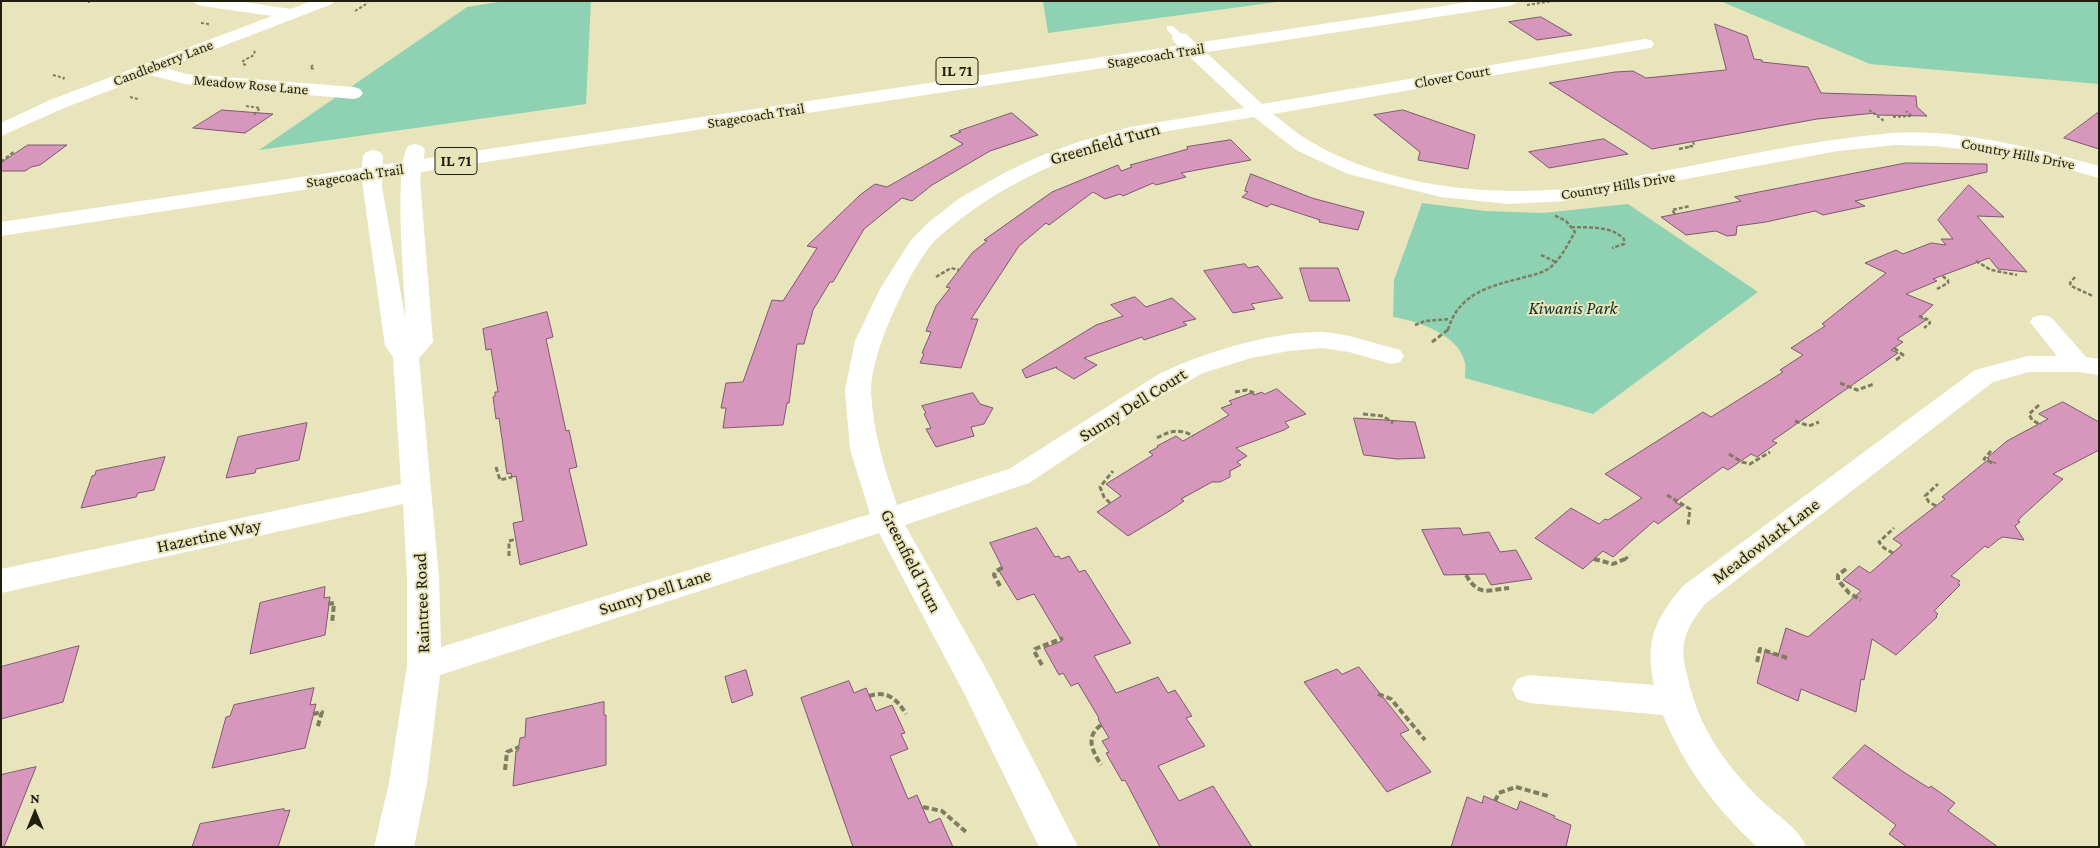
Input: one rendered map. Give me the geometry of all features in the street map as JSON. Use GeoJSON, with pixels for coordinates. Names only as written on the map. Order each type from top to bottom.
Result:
{"type":"FeatureCollection","features":[{"type":"Feature","properties":{"kind":"street"},"geometry":{"type":"LineString","coordinates":[[202,1],[292,14]]}},
{"type":"Feature","properties":{"kind":"street","name":"Candleberry Lane"},"geometry":{"type":"LineString","coordinates":[[1,130],[57,104],[326,1]]}},
{"type":"Feature","properties":{"kind":"street","name":"Stagecoach Trail"},"geometry":{"type":"LineString","coordinates":[[1,210],[413,159],[1424,1]]}},
{"type":"Feature","properties":{"kind":"street","name":"Stagecoach Trail"},"geometry":{"type":"LineString","coordinates":[[1181,39],[1510,1]]}},
{"type":"Feature","properties":{"kind":"street","name":"Country Hills Drive"},"geometry":{"type":"LineString","coordinates":[[1181,39],[1278,129],[1303,146],[1355,170],[1418,187],[1487,196],[1539,197],[1585,193],[1838,145],[1876,140],[1934,140],[1988,146],[2052,159],[2099,172]]}},
{"type":"Feature","properties":{"kind":"street","name":"Clover Court"},"geometry":{"type":"LineString","coordinates":[[1258,110],[1645,44]]}},
{"type":"Feature","properties":{"kind":"street","name":"Meadow Rose Lane"},"geometry":{"type":"LineString","coordinates":[[149,69],[185,79],[354,93]]}},
{"type":"Feature","properties":{"kind":"street","name":"Greenfield Turn"},"geometry":{"type":"LineString","coordinates":[[1059,847],[978,688],[886,518],[864,449],[858,390],[868,341],[892,289],[919,245],[938,226],[968,203],[1011,177],[1047,160],[1085,146],[1130,133],[1258,110]]}},
{"type":"Feature","properties":{"kind":"street"},"geometry":{"type":"LineString","coordinates":[[406,358],[420,342],[410,179],[413,159]]}},
{"type":"Feature","properties":{"kind":"street","name":"Stagecoach Trail"},"geometry":{"type":"LineString","coordinates":[[1,229],[372,165]]}},
{"type":"Feature","properties":{"kind":"street","name":"Raintree Road"},"geometry":{"type":"LineString","coordinates":[[372,165],[398,346],[406,358],[423,577],[424,666],[408,783],[394,847]]}},
{"type":"Feature","properties":{"kind":"street"},"geometry":{"type":"LineString","coordinates":[[2042,322],[2089,366]]}},
{"type":"Feature","properties":{"kind":"street","name":"Sunny Dell Court"},"geometry":{"type":"LineString","coordinates":[[886,518],[980,490],[1019,476],[1147,393],[1194,367],[1247,351],[1289,343],[1322,340],[1351,345],[1391,356]]}},
{"type":"Feature","properties":{"kind":"street","name":"Meadowlark Lane"},"geometry":{"type":"LineString","coordinates":[[1786,847],[1739,804],[1710,769],[1688,734],[1675,701],[1668,669],[1667,644],[1683,608],[1694,595],[1984,376],[2028,364],[2089,366]]}},
{"type":"Feature","properties":{"kind":"street","name":"Hazertine Way"},"geometry":{"type":"LineString","coordinates":[[1,581],[416,491]]}},
{"type":"Feature","properties":{"kind":"street","name":"Sunny Dell Lane"},"geometry":{"type":"LineString","coordinates":[[424,666],[886,518]]}},
{"type":"Feature","properties":{"kind":"street"},"geometry":{"type":"LineString","coordinates":[[1529,689],[1675,701]]}},
{"type":"Feature","properties":{"kind":"path"},"geometry":{"type":"LineString","coordinates":[[356,11],[354,10],[356,8],[368,3]]}},
{"type":"Feature","properties":{"kind":"path"},"geometry":{"type":"LineString","coordinates":[[252,65],[243,64],[243,61],[254,55],[254,50],[258,46]]}},
{"type":"Feature","properties":{"kind":"path"},"geometry":{"type":"LineString","coordinates":[[53,75],[65,79],[56,84]]}},
{"type":"Feature","properties":{"kind":"path"},"geometry":{"type":"LineString","coordinates":[[246,106],[260,108],[254,115]]}},
{"type":"Feature","properties":{"kind":"path"},"geometry":{"type":"LineString","coordinates":[[1868,110],[1885,123]]}},
{"type":"Feature","properties":{"kind":"path"},"geometry":{"type":"LineString","coordinates":[[1893,117],[1912,116],[1906,111]]}},
{"type":"Feature","properties":{"kind":"path"},"geometry":{"type":"LineString","coordinates":[[1679,149],[1693,146],[1694,143],[1692,142]]}},
{"type":"Feature","properties":{"kind":"path"},"geometry":{"type":"LineString","coordinates":[[1,162],[15,151]]}},
{"type":"Feature","properties":{"kind":"path"},"geometry":{"type":"LineString","coordinates":[[1,162],[6,164]]}},
{"type":"Feature","properties":{"kind":"path"},"geometry":{"type":"LineString","coordinates":[[1675,214],[1672,210],[1690,206]]}},
{"type":"Feature","properties":{"kind":"path"},"geometry":{"type":"LineString","coordinates":[[1432,342],[1448,331],[1450,319],[1461,305],[1482,289],[1544,271],[1556,262],[1575,232],[1566,220],[1552,214]]}},
{"type":"Feature","properties":{"kind":"path"},"geometry":{"type":"LineString","coordinates":[[1571,227],[1608,229],[1620,234],[1624,239],[1624,244],[1612,248]]}},
{"type":"Feature","properties":{"kind":"path"},"geometry":{"type":"LineString","coordinates":[[1541,255],[1556,262]]}},
{"type":"Feature","properties":{"kind":"path"},"geometry":{"type":"LineString","coordinates":[[1976,261],[1991,270],[2017,275]]}},
{"type":"Feature","properties":{"kind":"path"},"geometry":{"type":"LineString","coordinates":[[936,277],[951,268],[959,270]]}},
{"type":"Feature","properties":{"kind":"path"},"geometry":{"type":"LineString","coordinates":[[1937,289],[1948,283],[1948,280],[1942,276]]}},
{"type":"Feature","properties":{"kind":"path"},"geometry":{"type":"LineString","coordinates":[[2075,277],[2070,283],[2071,286],[2093,296]]}},
{"type":"Feature","properties":{"kind":"path"},"geometry":{"type":"LineString","coordinates":[[1919,316],[1930,323],[1924,328]]}},
{"type":"Feature","properties":{"kind":"path"},"geometry":{"type":"LineString","coordinates":[[1415,325],[1425,321],[1450,319]]}},
{"type":"Feature","properties":{"kind":"path"},"geometry":{"type":"LineString","coordinates":[[1894,348],[1903,355],[1896,360]]}},
{"type":"Feature","properties":{"kind":"path"},"geometry":{"type":"LineString","coordinates":[[1840,383],[1857,391],[1864,390],[1874,384]]}},
{"type":"Feature","properties":{"kind":"path"},"geometry":{"type":"LineString","coordinates":[[1235,392],[1247,390],[1257,394]]}},
{"type":"Feature","properties":{"kind":"path"},"geometry":{"type":"LineString","coordinates":[[2040,405],[2029,414],[2032,420],[2041,425]]}},
{"type":"Feature","properties":{"kind":"path"},"geometry":{"type":"LineString","coordinates":[[1363,414],[1388,417],[1393,423]]}},
{"type":"Feature","properties":{"kind":"path"},"geometry":{"type":"LineString","coordinates":[[1795,421],[1809,426],[1820,422]]}},
{"type":"Feature","properties":{"kind":"path"},"geometry":{"type":"LineString","coordinates":[[1157,438],[1166,432],[1177,430],[1188,432],[1193,436]]}},
{"type":"Feature","properties":{"kind":"path"},"geometry":{"type":"LineString","coordinates":[[1991,451],[1984,459],[1994,464],[1995,462]]}},
{"type":"Feature","properties":{"kind":"path"},"geometry":{"type":"LineString","coordinates":[[1729,454],[1745,464],[1752,464],[1770,452]]}},
{"type":"Feature","properties":{"kind":"path"},"geometry":{"type":"LineString","coordinates":[[496,466],[500,480],[512,477]]}},
{"type":"Feature","properties":{"kind":"path"},"geometry":{"type":"LineString","coordinates":[[1110,503],[1104,497],[1100,487],[1112,471]]}},
{"type":"Feature","properties":{"kind":"path"},"geometry":{"type":"LineString","coordinates":[[1936,506],[1929,502],[1925,496],[1938,484]]}},
{"type":"Feature","properties":{"kind":"path"},"geometry":{"type":"LineString","coordinates":[[1667,495],[1690,509],[1688,525]]}},
{"type":"Feature","properties":{"kind":"path"},"geometry":{"type":"LineString","coordinates":[[1893,553],[1884,548],[1879,542],[1894,528]]}},
{"type":"Feature","properties":{"kind":"path"},"geometry":{"type":"LineString","coordinates":[[509,556],[509,541],[516,539]]}},
{"type":"Feature","properties":{"kind":"path"},"geometry":{"type":"LineString","coordinates":[[1594,559],[1612,566],[1621,563],[1630,555]]}},
{"type":"Feature","properties":{"kind":"path"},"geometry":{"type":"LineString","coordinates":[[1000,586],[994,575],[995,572],[1003,567]]}},
{"type":"Feature","properties":{"kind":"path"},"geometry":{"type":"LineString","coordinates":[[1846,569],[1838,575],[1838,580],[1848,593],[1861,600]]}},
{"type":"Feature","properties":{"kind":"path"},"geometry":{"type":"LineString","coordinates":[[1466,575],[1473,587],[1482,590],[1509,588]]}},
{"type":"Feature","properties":{"kind":"path"},"geometry":{"type":"LineString","coordinates":[[328,604],[334,603],[332,624]]}},
{"type":"Feature","properties":{"kind":"path"},"geometry":{"type":"LineString","coordinates":[[1042,665],[1034,651],[1035,649],[1063,638]]}},
{"type":"Feature","properties":{"kind":"path"},"geometry":{"type":"LineString","coordinates":[[1757,662],[1760,649],[1787,658]]}},
{"type":"Feature","properties":{"kind":"path"},"geometry":{"type":"LineString","coordinates":[[869,696],[875,693],[886,693],[898,701],[906,714]]}},
{"type":"Feature","properties":{"kind":"path"},"geometry":{"type":"LineString","coordinates":[[1378,694],[1391,699],[1425,740]]}},
{"type":"Feature","properties":{"kind":"path"},"geometry":{"type":"LineString","coordinates":[[313,714],[322,712],[317,730]]}},
{"type":"Feature","properties":{"kind":"path"},"geometry":{"type":"LineString","coordinates":[[1100,765],[1092,750],[1090,738],[1095,728],[1101,725]]}},
{"type":"Feature","properties":{"kind":"path"},"geometry":{"type":"LineString","coordinates":[[505,770],[507,752],[519,747]]}},
{"type":"Feature","properties":{"kind":"path"},"geometry":{"type":"LineString","coordinates":[[1495,801],[1499,793],[1516,787],[1548,796]]}},
{"type":"Feature","properties":{"kind":"path"},"geometry":{"type":"LineString","coordinates":[[922,807],[932,807],[948,814],[966,832]]}},
{"type":"Feature","properties":{"kind":"green space"},"geometry":{"type":"Polygon","coordinates":[[[504,1],[591,1],[586,104],[259,150],[467,7],[504,1]]]}},
{"type":"Feature","properties":{"kind":"green space"},"geometry":{"type":"Polygon","coordinates":[[[1043,1],[1284,1],[1048,33],[1043,1]]]}},
{"type":"Feature","properties":{"kind":"green space"},"geometry":{"type":"Polygon","coordinates":[[[1720,1],[2099,1],[2099,84],[1870,64],[1720,1]]]}},
{"type":"Feature","properties":{"kind":"green space","name":"Kiwanis Park"},"geometry":{"type":"Polygon","coordinates":[[[1422,203],[1485,211],[1543,213],[1628,204],[1758,292],[1593,414],[1465,378],[1465,365],[1461,353],[1455,344],[1425,326],[1393,317],[1394,280],[1422,203]]]}},
{"type":"Feature","properties":{"kind":"building"},"geometry":{"type":"Polygon","coordinates":[[[1541,17],[1572,35],[1537,40],[1509,22],[1541,17]]]}},
{"type":"Feature","properties":{"kind":"building"},"geometry":{"type":"Polygon","coordinates":[[[1715,24],[1747,36],[1754,59],[1762,60],[1762,62],[1808,67],[1821,93],[1916,96],[1917,107],[1927,116],[1877,115],[1875,113],[1817,119],[1652,149],[1549,83],[1615,72],[1633,71],[1646,78],[1726,70],[1715,24]]]}},
{"type":"Feature","properties":{"kind":"building"},"geometry":{"type":"Polygon","coordinates":[[[222,110],[273,114],[245,133],[193,128],[222,110]]]}},
{"type":"Feature","properties":{"kind":"building"},"geometry":{"type":"Polygon","coordinates":[[[1403,110],[1475,135],[1468,169],[1418,160],[1420,152],[1374,115],[1403,110]]]}},
{"type":"Feature","properties":{"kind":"building"},"geometry":{"type":"Polygon","coordinates":[[[2099,112],[2099,149],[2064,138],[2099,112]]]}},
{"type":"Feature","properties":{"kind":"building"},"geometry":{"type":"Polygon","coordinates":[[[1012,113],[1038,135],[990,151],[932,185],[912,201],[902,198],[864,229],[833,282],[830,282],[813,310],[804,344],[797,344],[789,403],[787,403],[783,425],[723,428],[726,408],[721,408],[726,383],[743,382],[772,300],[783,301],[817,248],[807,246],[860,195],[875,184],[887,187],[963,144],[950,136],[961,132],[959,131],[1012,113]]]}},
{"type":"Feature","properties":{"kind":"building"},"geometry":{"type":"Polygon","coordinates":[[[1604,139],[1628,154],[1549,168],[1529,152],[1604,139]]]}},
{"type":"Feature","properties":{"kind":"building"},"geometry":{"type":"Polygon","coordinates":[[[1231,140],[1251,160],[1181,173],[1186,177],[1156,185],[1153,183],[1123,196],[1120,194],[1105,199],[1093,192],[1049,225],[1046,223],[1019,246],[971,319],[978,319],[961,368],[920,363],[931,332],[926,331],[936,306],[950,288],[946,287],[972,253],[987,241],[984,240],[1052,192],[1118,165],[1121,171],[1132,167],[1130,165],[1188,149],[1187,147],[1231,140]]]}},
{"type":"Feature","properties":{"kind":"building"},"geometry":{"type":"Polygon","coordinates":[[[28,145],[67,145],[40,165],[25,171],[1,171],[1,163],[28,145]]]}},
{"type":"Feature","properties":{"kind":"building"},"geometry":{"type":"Polygon","coordinates":[[[1906,163],[1987,164],[1987,172],[1855,201],[1865,206],[1823,215],[1815,211],[1766,222],[1737,226],[1736,235],[1727,236],[1716,231],[1686,235],[1661,217],[1741,201],[1735,197],[1906,163]]]}},
{"type":"Feature","properties":{"kind":"building"},"geometry":{"type":"Polygon","coordinates":[[[1251,174],[1312,198],[1364,212],[1358,230],[1319,222],[1320,220],[1271,204],[1267,207],[1242,197],[1248,192],[1245,191],[1251,174]]]}},
{"type":"Feature","properties":{"kind":"building"},"geometry":{"type":"Polygon","coordinates":[[[1969,185],[2004,217],[1977,216],[2027,272],[1998,269],[1989,258],[1933,279],[1937,281],[1906,294],[1933,305],[1920,317],[1926,320],[1897,339],[1903,342],[1891,350],[1898,353],[1772,441],[1777,443],[1757,457],[1751,454],[1728,470],[1723,467],[1675,502],[1682,506],[1658,524],[1654,521],[1613,557],[1603,551],[1583,569],[1535,538],[1571,508],[1599,524],[1642,498],[1605,474],[1703,412],[1711,417],[1783,372],[1780,370],[1803,355],[1791,348],[1825,326],[1822,324],[1886,273],[1865,263],[1896,250],[1903,254],[1931,243],[1946,245],[1941,239],[1953,239],[1938,220],[1969,185]]]}},
{"type":"Feature","properties":{"kind":"building"},"geometry":{"type":"Polygon","coordinates":[[[1245,264],[1248,268],[1258,266],[1283,298],[1251,304],[1255,309],[1233,313],[1204,271],[1245,264]]]}},
{"type":"Feature","properties":{"kind":"building"},"geometry":{"type":"Polygon","coordinates":[[[1300,268],[1338,268],[1350,301],[1310,301],[1300,268]]]}},
{"type":"Feature","properties":{"kind":"building"},"geometry":{"type":"Polygon","coordinates":[[[1135,297],[1146,307],[1172,298],[1196,319],[1183,322],[1187,325],[1144,340],[1142,337],[1084,358],[1097,365],[1074,379],[1057,367],[1026,378],[1022,370],[1096,325],[1123,316],[1111,305],[1135,297]]]}},
{"type":"Feature","properties":{"kind":"building"},"geometry":{"type":"Polygon","coordinates":[[[547,312],[553,337],[546,339],[566,431],[569,430],[577,467],[569,469],[587,545],[520,565],[513,523],[523,521],[516,476],[512,477],[511,473],[507,474],[499,418],[496,419],[493,397],[495,392],[498,392],[491,349],[486,350],[483,329],[547,312]]]}},
{"type":"Feature","properties":{"kind":"building"},"geometry":{"type":"Polygon","coordinates":[[[1277,389],[1306,414],[1285,422],[1289,427],[1284,430],[1236,448],[1247,456],[1237,462],[1241,465],[1230,471],[1230,477],[1220,482],[1212,482],[1181,499],[1184,501],[1128,536],[1097,512],[1121,496],[1106,484],[1153,455],[1149,452],[1157,446],[1176,436],[1183,441],[1229,415],[1221,408],[1232,404],[1229,401],[1251,393],[1254,395],[1262,392],[1264,394],[1277,389]]]}},
{"type":"Feature","properties":{"kind":"building"},"geometry":{"type":"Polygon","coordinates":[[[973,393],[980,404],[993,408],[984,424],[971,427],[974,436],[936,447],[926,429],[931,428],[922,406],[973,393]]]}},
{"type":"Feature","properties":{"kind":"building"},"geometry":{"type":"Polygon","coordinates":[[[2063,402],[2099,422],[2099,450],[2053,474],[2063,479],[2020,518],[2018,521],[2020,522],[2015,526],[2024,540],[2003,537],[1988,548],[1985,546],[1951,576],[1960,581],[1958,584],[1960,585],[1934,611],[1938,614],[1937,617],[1896,655],[1872,639],[1864,680],[1861,679],[1856,712],[1801,689],[1798,701],[1757,683],[1765,651],[1778,656],[1786,628],[1808,637],[1861,591],[1843,580],[1859,566],[1870,573],[1902,545],[1893,539],[1945,499],[1942,497],[1989,459],[1987,458],[2007,441],[2048,419],[2039,414],[2063,402]]]}},
{"type":"Feature","properties":{"kind":"building"},"geometry":{"type":"Polygon","coordinates":[[[1354,418],[1415,422],[1425,458],[1397,459],[1364,455],[1354,418]]]}},
{"type":"Feature","properties":{"kind":"building"},"geometry":{"type":"Polygon","coordinates":[[[307,423],[299,460],[256,469],[255,473],[226,478],[238,437],[307,423]]]}},
{"type":"Feature","properties":{"kind":"building"},"geometry":{"type":"Polygon","coordinates":[[[165,457],[154,490],[138,493],[136,497],[81,508],[92,476],[95,475],[96,471],[165,457]]]}},
{"type":"Feature","properties":{"kind":"building"},"geometry":{"type":"Polygon","coordinates":[[[1037,528],[1055,557],[1059,556],[1061,559],[1069,556],[1079,572],[1085,570],[1131,643],[1094,656],[1116,693],[1158,677],[1168,693],[1175,690],[1192,716],[1186,718],[1205,746],[1158,766],[1179,801],[1213,786],[1252,847],[1160,847],[1125,780],[1122,781],[1106,753],[1109,752],[1102,741],[1109,738],[1099,718],[1078,683],[1071,686],[1063,673],[1059,675],[1044,648],[1062,641],[1034,594],[1017,600],[999,571],[1003,569],[990,543],[1037,528]]]}},
{"type":"Feature","properties":{"kind":"building"},"geometry":{"type":"Polygon","coordinates":[[[1460,528],[1463,535],[1489,532],[1500,552],[1516,550],[1532,579],[1491,585],[1485,574],[1444,575],[1422,530],[1460,528]]]}},
{"type":"Feature","properties":{"kind":"building"},"geometry":{"type":"Polygon","coordinates":[[[325,587],[324,598],[330,597],[325,635],[250,654],[260,603],[325,587]]]}},
{"type":"Feature","properties":{"kind":"building"},"geometry":{"type":"Polygon","coordinates":[[[79,646],[63,702],[1,719],[1,667],[79,646]]]}},
{"type":"Feature","properties":{"kind":"building"},"geometry":{"type":"Polygon","coordinates":[[[1359,667],[1409,730],[1400,734],[1431,772],[1387,792],[1304,682],[1337,669],[1342,674],[1359,667]]]}},
{"type":"Feature","properties":{"kind":"building"},"geometry":{"type":"Polygon","coordinates":[[[746,670],[753,695],[732,703],[725,677],[746,670]]]}},
{"type":"Feature","properties":{"kind":"building"},"geometry":{"type":"Polygon","coordinates":[[[849,681],[854,693],[866,688],[876,711],[892,705],[905,733],[901,734],[908,749],[890,756],[908,799],[917,795],[929,823],[940,818],[953,847],[853,847],[801,698],[849,681]]]}},
{"type":"Feature","properties":{"kind":"building"},"geometry":{"type":"Polygon","coordinates":[[[314,688],[310,705],[316,704],[305,748],[212,768],[226,717],[230,716],[234,705],[314,688]]]}},
{"type":"Feature","properties":{"kind":"building"},"geometry":{"type":"Polygon","coordinates":[[[604,702],[604,715],[606,715],[606,765],[513,786],[516,751],[518,751],[520,738],[525,737],[526,719],[604,702]]]}},
{"type":"Feature","properties":{"kind":"building"},"geometry":{"type":"Polygon","coordinates":[[[1865,745],[1905,773],[1929,788],[1931,786],[1955,803],[1948,811],[1998,847],[1907,847],[1889,834],[1896,825],[1833,778],[1865,745]]]}},
{"type":"Feature","properties":{"kind":"building"},"geometry":{"type":"Polygon","coordinates":[[[36,767],[4,847],[1,847],[1,775],[36,767]]]}},
{"type":"Feature","properties":{"kind":"building"},"geometry":{"type":"Polygon","coordinates":[[[1484,796],[1517,810],[1520,801],[1571,825],[1566,847],[1451,847],[1467,797],[1482,803],[1484,796]]]}},
{"type":"Feature","properties":{"kind":"building"},"geometry":{"type":"Polygon","coordinates":[[[284,809],[284,811],[290,810],[278,847],[192,847],[200,824],[284,809]]]}}]}
